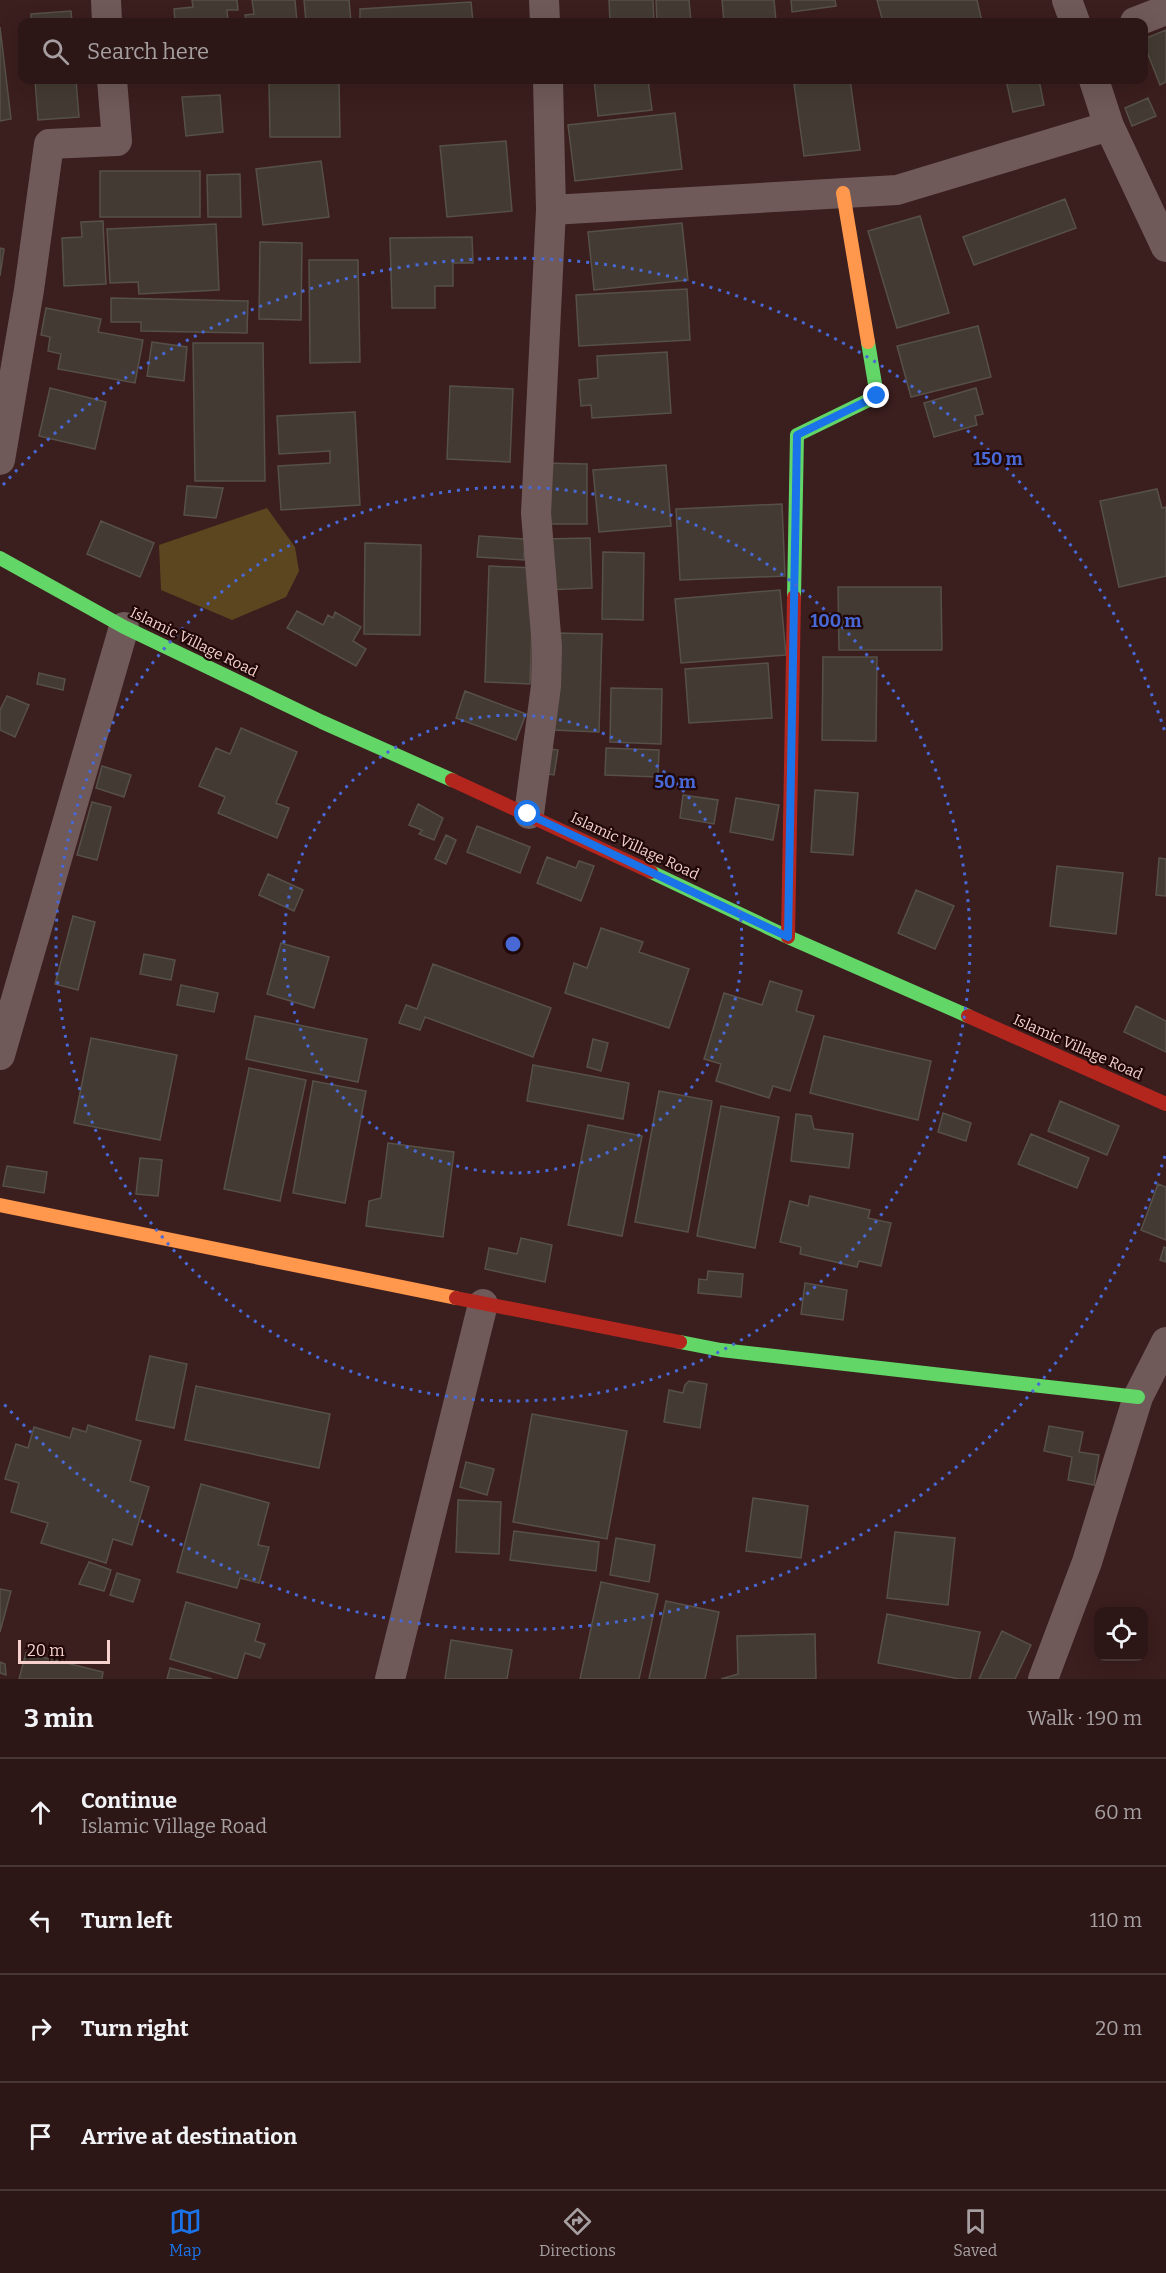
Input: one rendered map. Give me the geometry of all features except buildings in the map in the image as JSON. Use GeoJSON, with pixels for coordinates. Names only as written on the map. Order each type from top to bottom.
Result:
{"type":"FeatureCollection","features":[{"type":"Feature","properties":{"kind":"street"},"geometry":{"type":"LineString","coordinates":[[106,0],[107,18]]}},
{"type":"Feature","properties":{"kind":"street"},"geometry":{"type":"LineString","coordinates":[[544,0],[545,18]]}},
{"type":"Feature","properties":{"kind":"street"},"geometry":{"type":"LineString","coordinates":[[1067,0],[1074,18]]}},
{"type":"Feature","properties":{"kind":"street"},"geometry":{"type":"LineString","coordinates":[[1145,18],[1166,10]]}},
{"type":"Feature","properties":{"kind":"street"},"geometry":{"type":"LineString","coordinates":[[0,460],[49,144],[117,141],[112,84]]}},
{"type":"Feature","properties":{"kind":"street"},"geometry":{"type":"LineString","coordinates":[[528,814],[546,686],[547,647],[536,513],[551,210],[548,84]]}},
{"type":"Feature","properties":{"kind":"street"},"geometry":{"type":"LineString","coordinates":[[1095,84],[1109,126],[1166,247]]}},
{"type":"Feature","properties":{"kind":"street"},"geometry":{"type":"LineString","coordinates":[[551,210],[897,190],[1109,126]]}},
{"type":"Feature","properties":{"kind":"street"},"geometry":{"type":"LineString","coordinates":[[788,937],[797,435],[877,396],[843,193]]}},
{"type":"Feature","properties":{"kind":"street","name":"Islamic Village Road"},"geometry":{"type":"LineString","coordinates":[[0,558],[124,627],[322,722],[528,814],[788,937],[1166,1104]]}},
{"type":"Feature","properties":{"kind":"street"},"geometry":{"type":"LineString","coordinates":[[0,1055],[124,627]]}},
{"type":"Feature","properties":{"kind":"street"},"geometry":{"type":"LineString","coordinates":[[0,1205],[483,1304],[721,1350],[1138,1397]]}},
{"type":"Feature","properties":{"kind":"street"},"geometry":{"type":"LineString","coordinates":[[390,1679],[483,1304]]}},
{"type":"Feature","properties":{"kind":"street"},"geometry":{"type":"LineString","coordinates":[[1043,1679],[1087,1562],[1138,1397],[1166,1342]]}},
{"type":"Feature","properties":{"kind":"shaded area"},"geometry":{"type":"Polygon","coordinates":[[[267,508],[295,547],[299,571],[286,597],[232,620],[161,590],[159,545],[267,508]]]}},
{"type":"Feature","properties":{"kind":"traffic: fast"},"geometry":{"type":"LineString","coordinates":[[794,597],[797,435],[877,396],[868,342]]}},
{"type":"Feature","properties":{"kind":"traffic: fast"},"geometry":{"type":"LineString","coordinates":[[0,558],[124,627],[322,722],[452,780]]}},
{"type":"Feature","properties":{"kind":"traffic: fast"},"geometry":{"type":"LineString","coordinates":[[651,872],[788,937],[968,1016]]}},
{"type":"Feature","properties":{"kind":"traffic: fast"},"geometry":{"type":"LineString","coordinates":[[680,1342],[721,1350],[1138,1397]]}},
{"type":"Feature","properties":{"kind":"traffic: slow"},"geometry":{"type":"LineString","coordinates":[[843,193],[868,342]]}},
{"type":"Feature","properties":{"kind":"traffic: slow"},"geometry":{"type":"LineString","coordinates":[[0,1205],[456,1298]]}},
{"type":"Feature","properties":{"kind":"traffic: jam"},"geometry":{"type":"LineString","coordinates":[[788,937],[794,597]]}},
{"type":"Feature","properties":{"kind":"traffic: jam"},"geometry":{"type":"LineString","coordinates":[[452,780],[651,872]]}},
{"type":"Feature","properties":{"kind":"traffic: jam"},"geometry":{"type":"LineString","coordinates":[[968,1016],[1166,1104]]}},
{"type":"Feature","properties":{"kind":"traffic: jam"},"geometry":{"type":"LineString","coordinates":[[456,1298],[680,1342]]}},
{"type":"Feature","properties":{"kind":"route"},"geometry":{"type":"LineString","coordinates":[[528,814],[788,937],[797,435],[877,396]]}}]}
